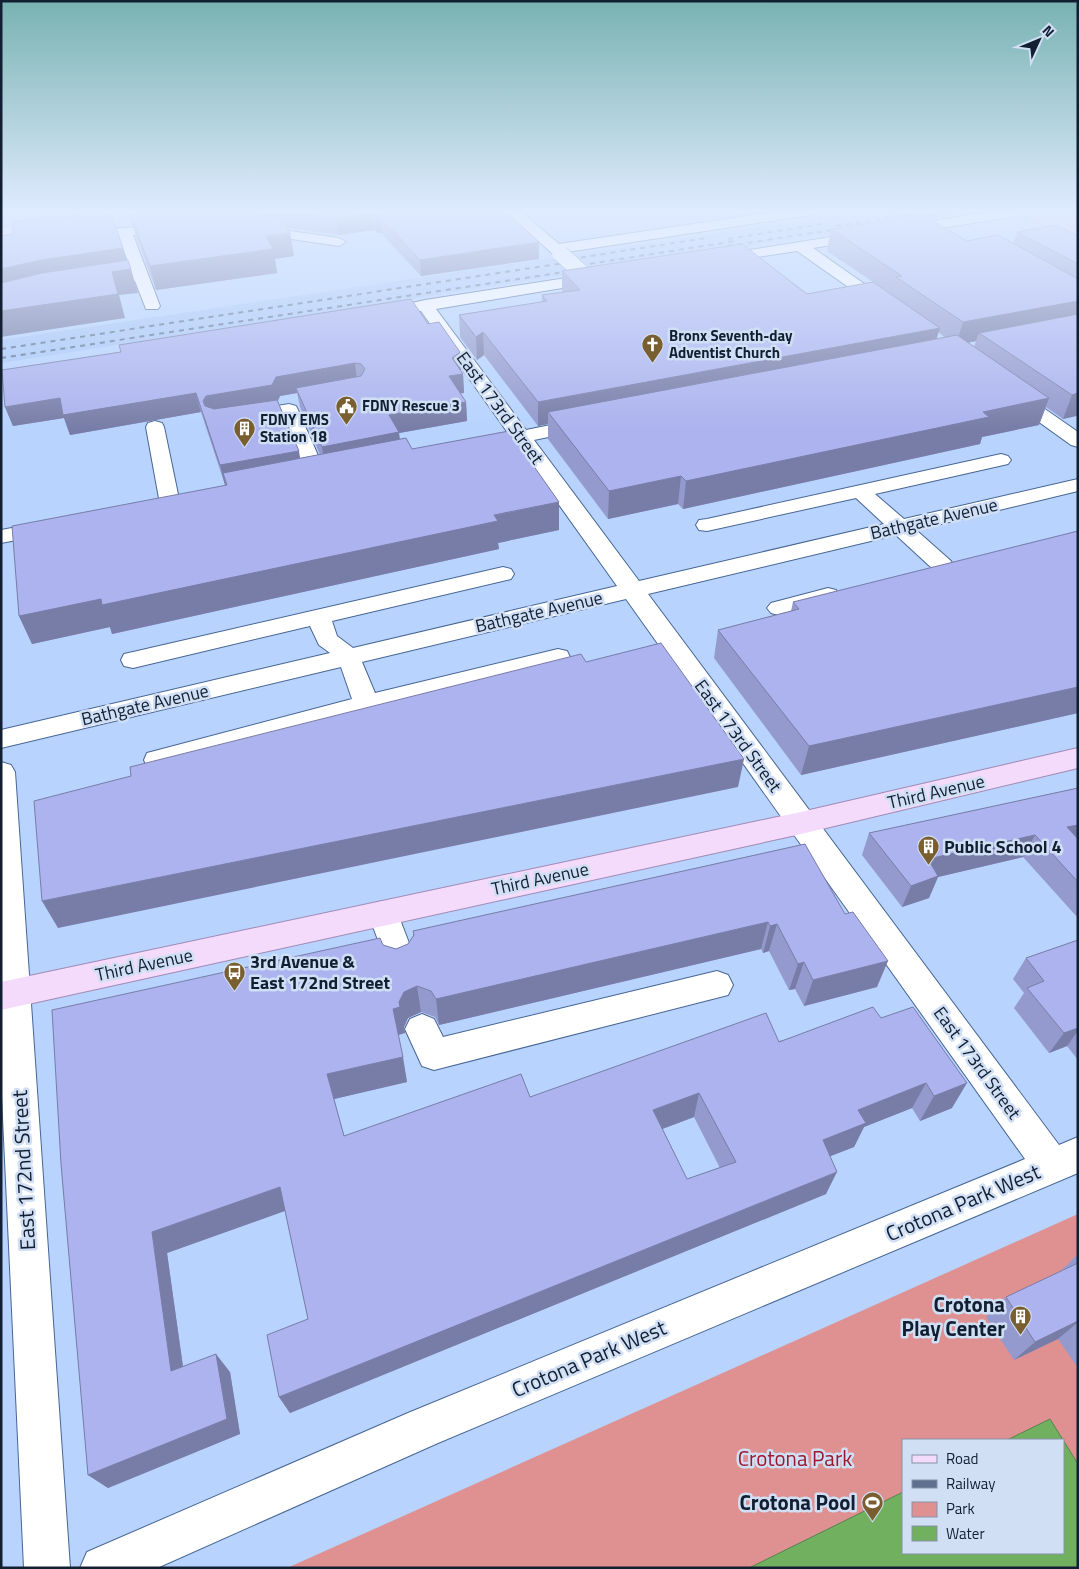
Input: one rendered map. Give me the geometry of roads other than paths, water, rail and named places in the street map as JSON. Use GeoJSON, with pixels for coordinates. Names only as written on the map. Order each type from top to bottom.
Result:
{"type":"FeatureCollection","features":[{"type":"Feature","properties":{"kind":"main road","name":"Third Avenue"},"geometry":{"type":"LineString","coordinates":[[8,994],[801,823],[1078,758]]}},
{"type":"Feature","properties":{"kind":"street"},"geometry":{"type":"LineString","coordinates":[[86,284],[91,283]]}},
{"type":"Feature","properties":{"kind":"street"},"geometry":{"type":"LineString","coordinates":[[143,283],[152,306]]}},
{"type":"Feature","properties":{"kind":"street"},"geometry":{"type":"LineString","coordinates":[[396,310],[550,283]]}},
{"type":"Feature","properties":{"kind":"street"},"geometry":{"type":"LineString","coordinates":[[853,283],[898,315]]}},
{"type":"Feature","properties":{"kind":"street","name":"East 173rd Street"},"geometry":{"type":"LineString","coordinates":[[425,305],[801,823],[1065,1160]]}},
{"type":"Feature","properties":{"kind":"street"},"geometry":{"type":"LineString","coordinates":[[999,386],[1078,441]]}},
{"type":"Feature","properties":{"kind":"street"},"geometry":{"type":"LineString","coordinates":[[226,420],[296,404],[317,476]]}},
{"type":"Feature","properties":{"kind":"street"},"geometry":{"type":"LineString","coordinates":[[463,448],[601,421]]}},
{"type":"Feature","properties":{"kind":"street"},"geometry":{"type":"LineString","coordinates":[[155,426],[170,504]]}},
{"type":"Feature","properties":{"kind":"street"},"geometry":{"type":"LineString","coordinates":[[707,525],[1002,460]]}},
{"type":"Feature","properties":{"kind":"street","name":"Bathgate Avenue"},"geometry":{"type":"LineString","coordinates":[[1,739],[343,651],[632,590],[1078,484]]}},
{"type":"Feature","properties":{"kind":"street"},"geometry":{"type":"LineString","coordinates":[[860,491],[952,564],[914,573]]}},
{"type":"Feature","properties":{"kind":"street"},"geometry":{"type":"LineString","coordinates":[[1,537],[72,523]]}},
{"type":"Feature","properties":{"kind":"street"},"geometry":{"type":"LineString","coordinates":[[133,660],[503,574]]}},
{"type":"Feature","properties":{"kind":"street"},"geometry":{"type":"LineString","coordinates":[[779,608],[846,590]]}},
{"type":"Feature","properties":{"kind":"street"},"geometry":{"type":"LineString","coordinates":[[325,616],[327,640],[343,651],[366,704]]}},
{"type":"Feature","properties":{"kind":"street"},"geometry":{"type":"LineString","coordinates":[[157,760],[366,704],[558,657]]}},
{"type":"Feature","properties":{"kind":"street","name":"East 172nd Street"},"geometry":{"type":"LineString","coordinates":[[1,772],[8,994],[47,1568]]}},
{"type":"Feature","properties":{"kind":"street"},"geometry":{"type":"LineString","coordinates":[[383,913],[400,961]]}},
{"type":"Feature","properties":{"kind":"street"},"geometry":{"type":"LineString","coordinates":[[422,1029],[434,1055],[717,985]]}},
{"type":"Feature","properties":{"kind":"street","name":"Crotona Park West"},"geometry":{"type":"LineString","coordinates":[[103,1568],[432,1425],[1065,1160]]}},
{"type":"Feature","properties":{"kind":"water","name":"Crotona Pool"},"geometry":{"type":"Polygon","coordinates":[[[1050,1419],[1062,1439],[1009,1439],[1050,1419]]]}},
{"type":"Feature","properties":{"kind":"water","name":"Crotona Pool"},"geometry":{"type":"Polygon","coordinates":[[[1064,1442],[1078,1464],[1078,1568],[749,1568],[902,1492],[902,1554],[1064,1554],[1064,1442]]]}},
{"type":"Feature","properties":{"kind":"railway"},"geometry":{"type":"LineString","coordinates":[[1,349],[432,283]]}},
{"type":"Feature","properties":{"kind":"railway"},"geometry":{"type":"LineString","coordinates":[[1,358],[490,283]]}},
{"type":"Feature","properties":{"kind":"place","name":"Bronx Seventh-day Adventist Church"},"geometry":{"type":"Point","coordinates":[653,364]}},
{"type":"Feature","properties":{"kind":"place","name":"FDNY Rescue 3"},"geometry":{"type":"Point","coordinates":[346,425]}},
{"type":"Feature","properties":{"kind":"place","name":"FDNY EMS Station 18"},"geometry":{"type":"Point","coordinates":[244,448]}},
{"type":"Feature","properties":{"kind":"place","name":"Public School 4"},"geometry":{"type":"Point","coordinates":[928,866]}},
{"type":"Feature","properties":{"kind":"place","name":"3rd Avenue & East 172nd Street"},"geometry":{"type":"Point","coordinates":[234,991]}},
{"type":"Feature","properties":{"kind":"place","name":"Crotona Play Center"},"geometry":{"type":"Point","coordinates":[1021,1336]}},
{"type":"Feature","properties":{"kind":"place","name":"Crotona Pool"},"geometry":{"type":"Point","coordinates":[872,1522]}},
{"type":"Feature","properties":{"kind":"park label","name":"Crotona Park"},"geometry":{"type":"Point","coordinates":[795,1459]}}]}
